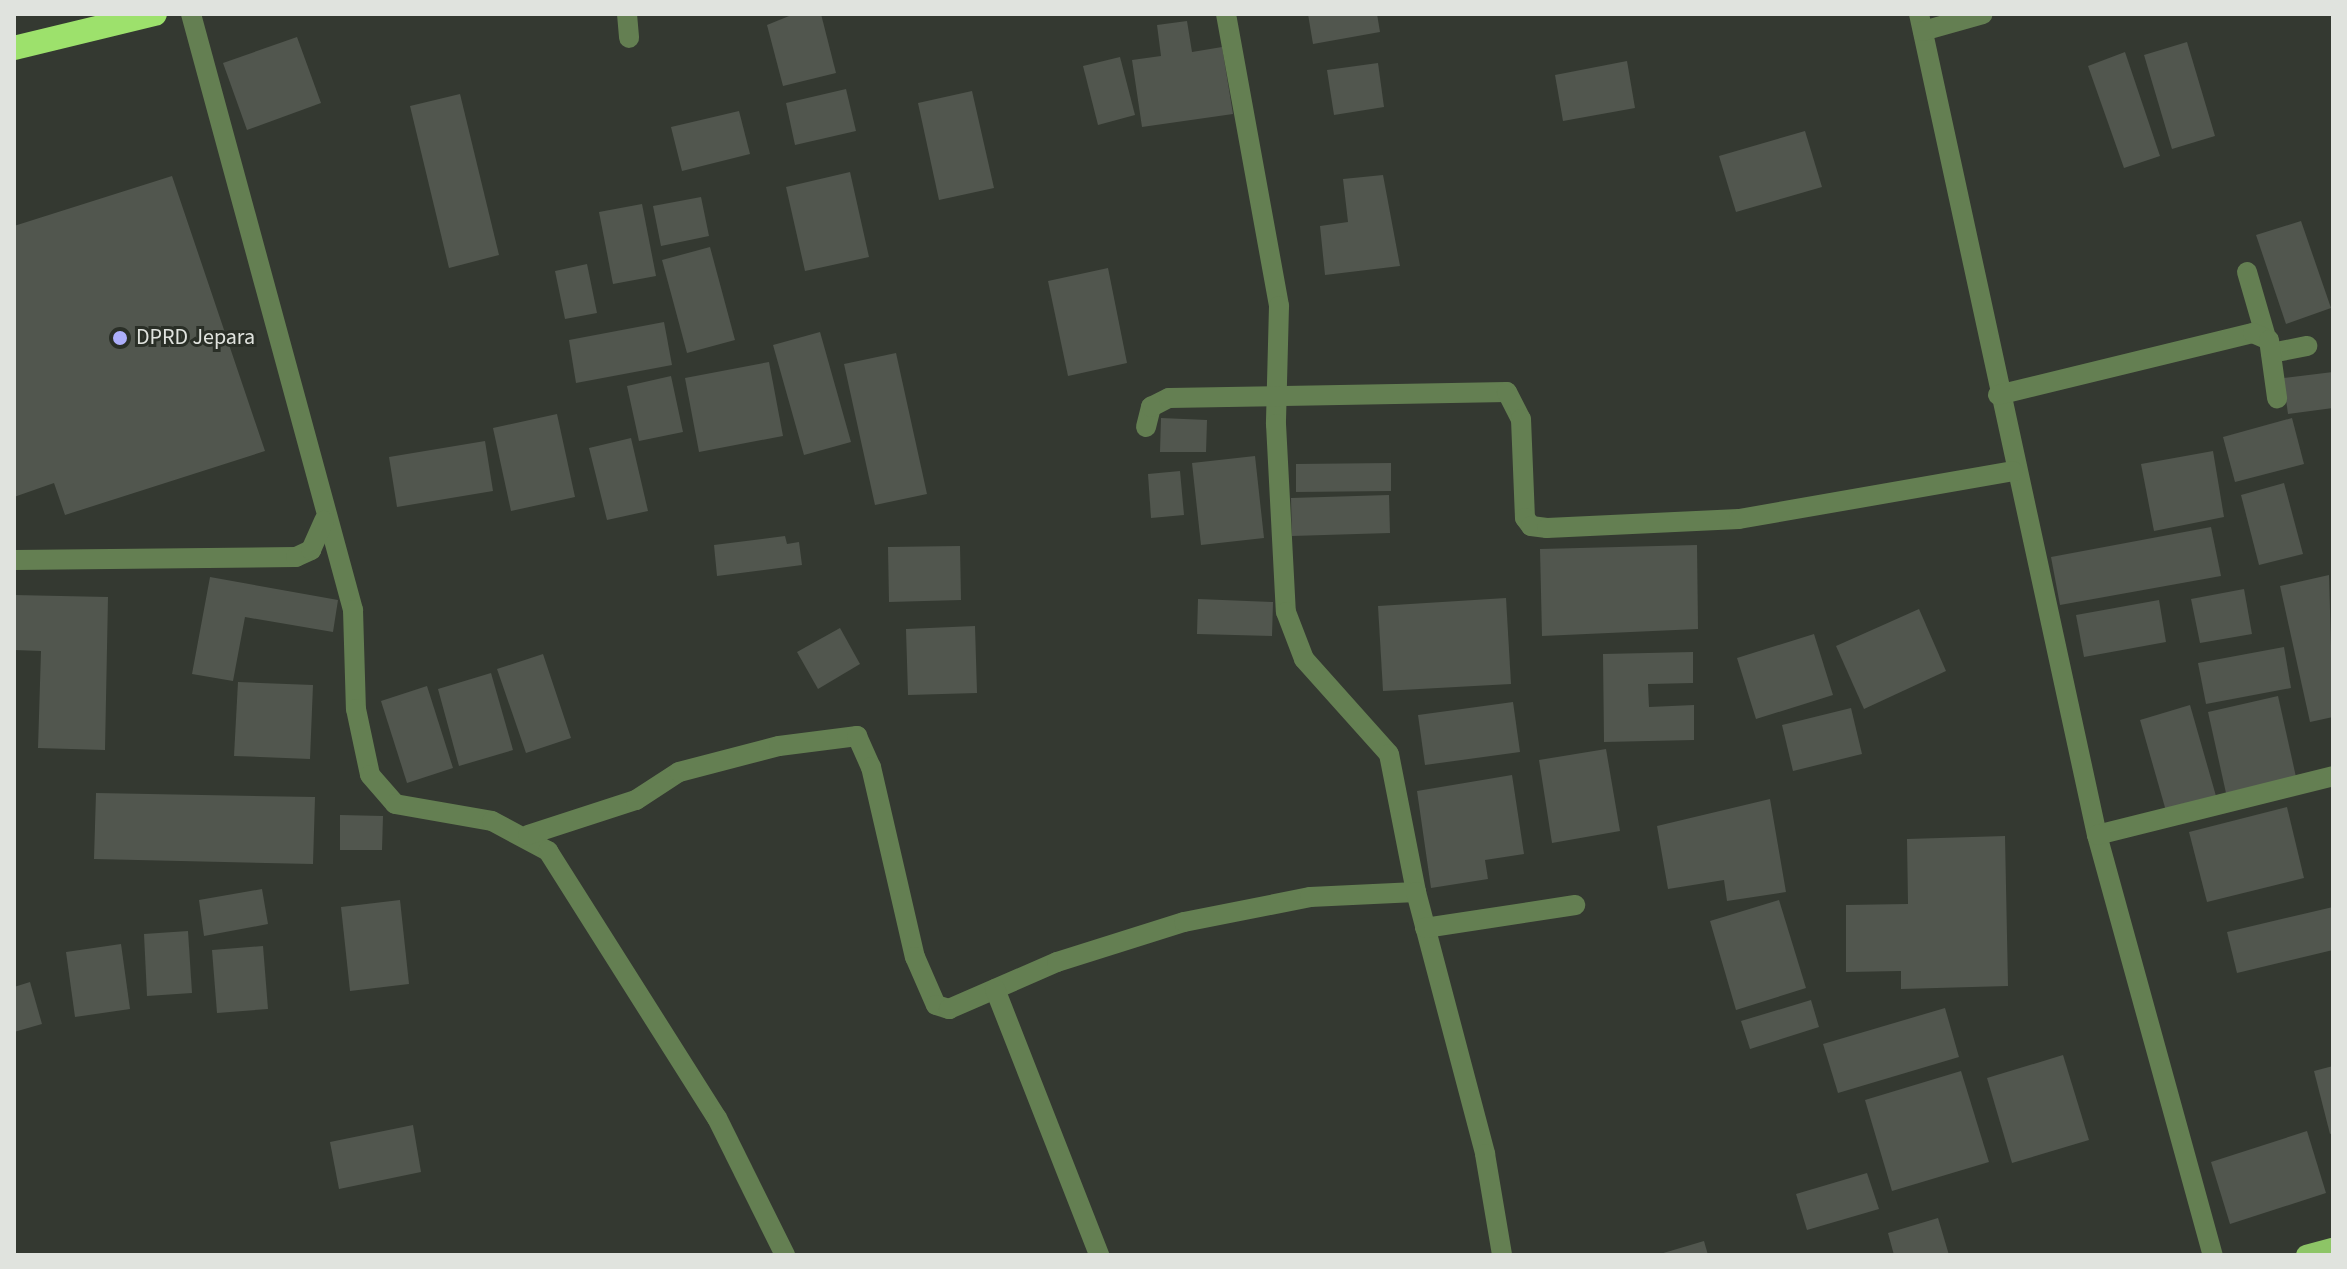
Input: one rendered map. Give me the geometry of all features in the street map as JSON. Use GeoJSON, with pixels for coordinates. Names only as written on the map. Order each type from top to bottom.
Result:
{"type":"FeatureCollection","features":[{"type":"Feature","properties":{"kind":"highway"},"geometry":{"type":"LineString","coordinates":[[14,48],[155,14]]}},
{"type":"Feature","properties":{"kind":"main road"},"geometry":{"type":"LineString","coordinates":[[2306,1255],[2333,1248]]}},
{"type":"Feature","properties":{"kind":"street"},"geometry":{"type":"LineString","coordinates":[[191,14],[324,521],[353,610],[356,709],[370,775],[395,804],[417,812],[492,821],[528,835],[548,851],[587,908],[717,1118],[785,1255]]}},
{"type":"Feature","properties":{"kind":"street"},"geometry":{"type":"LineString","coordinates":[[627,14],[629,38]]}},
{"type":"Feature","properties":{"kind":"street"},"geometry":{"type":"LineString","coordinates":[[1226,14],[1275,268],[1282,342],[1277,394],[1279,548],[1293,640],[1389,754],[1416,892],[1485,1154],[1502,1255]]}},
{"type":"Feature","properties":{"kind":"street"},"geometry":{"type":"LineString","coordinates":[[1983,14],[1921,23],[2013,471],[2097,835],[2213,1255]]}},
{"type":"Feature","properties":{"kind":"street"},"geometry":{"type":"LineString","coordinates":[[2247,272],[2268,343],[2277,398]]}},
{"type":"Feature","properties":{"kind":"street"},"geometry":{"type":"LineString","coordinates":[[1998,395],[2268,343],[2307,346]]}},
{"type":"Feature","properties":{"kind":"street"},"geometry":{"type":"LineString","coordinates":[[1146,427],[1151,407],[1169,398],[1507,392],[1521,419],[1525,518],[1531,526],[1547,528],[1739,519],[2013,471]]}},
{"type":"Feature","properties":{"kind":"street"},"geometry":{"type":"LineString","coordinates":[[14,560],[296,557],[311,550],[324,521]]}},
{"type":"Feature","properties":{"kind":"street"},"geometry":{"type":"LineString","coordinates":[[528,835],[636,800],[679,772],[779,746],[857,736],[871,767],[915,957],[936,1005],[949,1009],[1057,962],[1184,922],[1310,897],[1416,892]]}},
{"type":"Feature","properties":{"kind":"street"},"geometry":{"type":"LineString","coordinates":[[2097,835],[2333,776]]}},
{"type":"Feature","properties":{"kind":"street"},"geometry":{"type":"LineString","coordinates":[[1425,928],[1575,905]]}},
{"type":"Feature","properties":{"kind":"street"},"geometry":{"type":"LineString","coordinates":[[995,989],[1099,1255]]}},
{"type":"Feature","properties":{"kind":"building"},"geometry":{"type":"Polygon","coordinates":[[[794,14],[821,14],[836,73],[783,86],[767,25],[794,14]]]}},
{"type":"Feature","properties":{"kind":"building"},"geometry":{"type":"Polygon","coordinates":[[[1308,14],[1377,14],[1380,32],[1313,44],[1308,14]]]}},
{"type":"Feature","properties":{"kind":"building"},"geometry":{"type":"Polygon","coordinates":[[[1187,21],[1192,52],[1222,47],[1233,114],[1142,127],[1132,60],[1161,56],[1157,25],[1187,21]]]}},
{"type":"Feature","properties":{"kind":"building"},"geometry":{"type":"Polygon","coordinates":[[[297,37],[321,103],[247,130],[223,63],[297,37]]]}},
{"type":"Feature","properties":{"kind":"building"},"geometry":{"type":"Polygon","coordinates":[[[2187,42],[2215,136],[2172,149],[2144,55],[2187,42]]]}},
{"type":"Feature","properties":{"kind":"building"},"geometry":{"type":"Polygon","coordinates":[[[2125,52],[2160,156],[2124,168],[2088,66],[2125,52]]]}},
{"type":"Feature","properties":{"kind":"building"},"geometry":{"type":"Polygon","coordinates":[[[1120,57],[1135,115],[1098,125],[1083,66],[1120,57]]]}},
{"type":"Feature","properties":{"kind":"building"},"geometry":{"type":"Polygon","coordinates":[[[1627,61],[1635,108],[1563,121],[1555,75],[1627,61]]]}},
{"type":"Feature","properties":{"kind":"building"},"geometry":{"type":"Polygon","coordinates":[[[1378,63],[1384,107],[1334,115],[1327,70],[1378,63]]]}},
{"type":"Feature","properties":{"kind":"building"},"geometry":{"type":"Polygon","coordinates":[[[846,89],[856,131],[795,145],[786,103],[846,89]]]}},
{"type":"Feature","properties":{"kind":"building"},"geometry":{"type":"Polygon","coordinates":[[[972,91],[994,188],[939,200],[918,103],[972,91]]]}},
{"type":"Feature","properties":{"kind":"building"},"geometry":{"type":"Polygon","coordinates":[[[460,94],[499,255],[449,268],[410,106],[460,94]]]}},
{"type":"Feature","properties":{"kind":"building"},"geometry":{"type":"Polygon","coordinates":[[[739,111],[750,154],[682,171],[671,127],[739,111]]]}},
{"type":"Feature","properties":{"kind":"building"},"geometry":{"type":"Polygon","coordinates":[[[1805,131],[1822,187],[1736,212],[1719,156],[1805,131]]]}},
{"type":"Feature","properties":{"kind":"building"},"geometry":{"type":"Polygon","coordinates":[[[850,172],[869,257],[805,271],[786,187],[850,172]]]}},
{"type":"Feature","properties":{"kind":"building"},"geometry":{"type":"Polygon","coordinates":[[[1383,175],[1400,266],[1325,275],[1320,226],[1348,222],[1343,179],[1383,175]]]}},
{"type":"Feature","properties":{"kind":"building","name":"DPRD Jepara"},"geometry":{"type":"Polygon","coordinates":[[[172,176],[265,451],[65,515],[54,483],[14,497],[14,226],[172,176]]]}},
{"type":"Feature","properties":{"kind":"building"},"geometry":{"type":"Polygon","coordinates":[[[701,197],[709,236],[661,246],[653,206],[701,197]]]}},
{"type":"Feature","properties":{"kind":"building"},"geometry":{"type":"Polygon","coordinates":[[[642,204],[656,276],[613,284],[599,212],[642,204]]]}},
{"type":"Feature","properties":{"kind":"building"},"geometry":{"type":"Polygon","coordinates":[[[2301,221],[2331,308],[2286,324],[2256,235],[2301,221]]]}},
{"type":"Feature","properties":{"kind":"building"},"geometry":{"type":"Polygon","coordinates":[[[710,247],[735,340],[687,353],[662,260],[710,247]]]}},
{"type":"Feature","properties":{"kind":"building"},"geometry":{"type":"Polygon","coordinates":[[[587,264],[597,313],[565,319],[555,271],[587,264]]]}},
{"type":"Feature","properties":{"kind":"building"},"geometry":{"type":"Polygon","coordinates":[[[1108,268],[1127,363],[1068,376],[1048,281],[1108,268]]]}},
{"type":"Feature","properties":{"kind":"building"},"geometry":{"type":"Polygon","coordinates":[[[664,322],[672,365],[576,383],[569,340],[664,322]]]}},
{"type":"Feature","properties":{"kind":"building"},"geometry":{"type":"Polygon","coordinates":[[[820,332],[851,442],[804,455],[773,345],[820,332]]]}},
{"type":"Feature","properties":{"kind":"building"},"geometry":{"type":"Polygon","coordinates":[[[896,353],[927,494],[875,505],[844,364],[896,353]]]}},
{"type":"Feature","properties":{"kind":"building"},"geometry":{"type":"Polygon","coordinates":[[[769,362],[783,436],[699,452],[685,378],[769,362]]]}},
{"type":"Feature","properties":{"kind":"building"},"geometry":{"type":"Polygon","coordinates":[[[2333,372],[2333,408],[2288,414],[2283,378],[2333,372]]]}},
{"type":"Feature","properties":{"kind":"building"},"geometry":{"type":"Polygon","coordinates":[[[671,376],[683,432],[639,441],[627,386],[671,376]]]}},
{"type":"Feature","properties":{"kind":"building"},"geometry":{"type":"Polygon","coordinates":[[[557,414],[575,497],[511,511],[493,428],[557,414]]]}},
{"type":"Feature","properties":{"kind":"building"},"geometry":{"type":"Polygon","coordinates":[[[1161,418],[1207,420],[1206,452],[1160,452],[1161,418]]]}},
{"type":"Feature","properties":{"kind":"building"},"geometry":{"type":"Polygon","coordinates":[[[2292,418],[2304,464],[2235,482],[2223,437],[2292,418]]]}},
{"type":"Feature","properties":{"kind":"building"},"geometry":{"type":"Polygon","coordinates":[[[631,438],[648,511],[607,520],[589,448],[631,438]]]}},
{"type":"Feature","properties":{"kind":"building"},"geometry":{"type":"Polygon","coordinates":[[[485,441],[493,491],[397,507],[389,457],[485,441]]]}},
{"type":"Feature","properties":{"kind":"building"},"geometry":{"type":"Polygon","coordinates":[[[2213,451],[2224,517],[2154,531],[2141,464],[2213,451]]]}},
{"type":"Feature","properties":{"kind":"building"},"geometry":{"type":"Polygon","coordinates":[[[1255,456],[1264,538],[1201,545],[1192,463],[1255,456]]]}},
{"type":"Feature","properties":{"kind":"building"},"geometry":{"type":"Polygon","coordinates":[[[1391,463],[1391,491],[1296,492],[1296,464],[1391,463]]]}},
{"type":"Feature","properties":{"kind":"building"},"geometry":{"type":"Polygon","coordinates":[[[1180,471],[1184,515],[1151,518],[1148,474],[1180,471]]]}},
{"type":"Feature","properties":{"kind":"building"},"geometry":{"type":"Polygon","coordinates":[[[2284,483],[2303,554],[2259,565],[2241,495],[2284,483]]]}},
{"type":"Feature","properties":{"kind":"building"},"geometry":{"type":"Polygon","coordinates":[[[1389,495],[1390,533],[1292,536],[1291,498],[1389,495]]]}},
{"type":"Feature","properties":{"kind":"building"},"geometry":{"type":"Polygon","coordinates":[[[2211,527],[2221,576],[2060,605],[2051,557],[2211,527]]]}},
{"type":"Feature","properties":{"kind":"building"},"geometry":{"type":"Polygon","coordinates":[[[785,536],[787,544],[799,542],[802,565],[717,576],[714,545],[785,536]]]}},
{"type":"Feature","properties":{"kind":"building"},"geometry":{"type":"Polygon","coordinates":[[[1697,545],[1698,629],[1542,636],[1540,549],[1697,545]]]}},
{"type":"Feature","properties":{"kind":"building"},"geometry":{"type":"Polygon","coordinates":[[[960,546],[961,600],[889,602],[888,547],[960,546]]]}},
{"type":"Feature","properties":{"kind":"building"},"geometry":{"type":"Polygon","coordinates":[[[2329,575],[2333,717],[2310,722],[2280,586],[2329,575]]]}},
{"type":"Feature","properties":{"kind":"building"},"geometry":{"type":"Polygon","coordinates":[[[210,577],[338,600],[333,632],[245,617],[233,681],[192,674],[210,577]]]}},
{"type":"Feature","properties":{"kind":"building"},"geometry":{"type":"Polygon","coordinates":[[[2244,589],[2252,634],[2200,643],[2191,599],[2244,589]]]}},
{"type":"Feature","properties":{"kind":"building"},"geometry":{"type":"Polygon","coordinates":[[[14,595],[108,597],[105,750],[38,748],[41,651],[14,650],[14,595]]]}},
{"type":"Feature","properties":{"kind":"building"},"geometry":{"type":"Polygon","coordinates":[[[1506,598],[1511,684],[1383,691],[1378,606],[1506,598]]]}},
{"type":"Feature","properties":{"kind":"building"},"geometry":{"type":"Polygon","coordinates":[[[1198,599],[1273,602],[1272,636],[1197,634],[1198,599]]]}},
{"type":"Feature","properties":{"kind":"building"},"geometry":{"type":"Polygon","coordinates":[[[2159,600],[2166,642],[2084,657],[2076,615],[2159,600]]]}},
{"type":"Feature","properties":{"kind":"building"},"geometry":{"type":"Polygon","coordinates":[[[1919,609],[1946,671],[1864,709],[1836,646],[1919,609]]]}},
{"type":"Feature","properties":{"kind":"building"},"geometry":{"type":"Polygon","coordinates":[[[975,626],[977,693],[908,695],[906,629],[975,626]]]}},
{"type":"Feature","properties":{"kind":"building"},"geometry":{"type":"Polygon","coordinates":[[[840,628],[860,664],[818,689],[797,652],[840,628]]]}},
{"type":"Feature","properties":{"kind":"building"},"geometry":{"type":"Polygon","coordinates":[[[1814,634],[1833,695],[1756,719],[1737,658],[1814,634]]]}},
{"type":"Feature","properties":{"kind":"building"},"geometry":{"type":"Polygon","coordinates":[[[2284,647],[2291,688],[2206,704],[2198,663],[2284,647]]]}},
{"type":"Feature","properties":{"kind":"building"},"geometry":{"type":"Polygon","coordinates":[[[1693,652],[1693,683],[1648,684],[1649,707],[1694,705],[1694,740],[1604,742],[1603,654],[1693,652]]]}},
{"type":"Feature","properties":{"kind":"building"},"geometry":{"type":"Polygon","coordinates":[[[543,654],[571,738],[526,753],[497,669],[543,654]]]}},
{"type":"Feature","properties":{"kind":"building"},"geometry":{"type":"Polygon","coordinates":[[[491,673],[513,750],[459,766],[438,689],[491,673]]]}},
{"type":"Feature","properties":{"kind":"building"},"geometry":{"type":"Polygon","coordinates":[[[238,682],[313,685],[310,759],[234,756],[238,682]]]}},
{"type":"Feature","properties":{"kind":"building"},"geometry":{"type":"Polygon","coordinates":[[[427,686],[453,768],[407,783],[381,701],[427,686]]]}},
{"type":"Feature","properties":{"kind":"building"},"geometry":{"type":"Polygon","coordinates":[[[2278,696],[2296,777],[2226,793],[2208,712],[2278,696]]]}},
{"type":"Feature","properties":{"kind":"building"},"geometry":{"type":"Polygon","coordinates":[[[1513,702],[1520,752],[1425,765],[1418,715],[1513,702]]]}},
{"type":"Feature","properties":{"kind":"building"},"geometry":{"type":"Polygon","coordinates":[[[2190,705],[2216,796],[2166,811],[2140,720],[2190,705]]]}},
{"type":"Feature","properties":{"kind":"building"},"geometry":{"type":"Polygon","coordinates":[[[1851,708],[1862,754],[1793,771],[1782,725],[1851,708]]]}},
{"type":"Feature","properties":{"kind":"building"},"geometry":{"type":"Polygon","coordinates":[[[1606,749],[1620,831],[1552,843],[1539,760],[1606,749]]]}},
{"type":"Feature","properties":{"kind":"building"},"geometry":{"type":"Polygon","coordinates":[[[1512,775],[1524,854],[1485,860],[1488,879],[1431,888],[1417,791],[1512,775]]]}},
{"type":"Feature","properties":{"kind":"building"},"geometry":{"type":"Polygon","coordinates":[[[96,793],[315,797],[313,864],[94,859],[96,793]]]}},
{"type":"Feature","properties":{"kind":"building"},"geometry":{"type":"Polygon","coordinates":[[[1770,799],[1786,892],[1727,901],[1724,880],[1668,889],[1657,826],[1770,799]]]}},
{"type":"Feature","properties":{"kind":"building"},"geometry":{"type":"Polygon","coordinates":[[[2287,807],[2304,878],[2207,902],[2189,832],[2287,807]]]}},
{"type":"Feature","properties":{"kind":"building"},"geometry":{"type":"Polygon","coordinates":[[[340,815],[383,816],[382,850],[340,850],[340,815]]]}},
{"type":"Feature","properties":{"kind":"building"},"geometry":{"type":"Polygon","coordinates":[[[2005,836],[2008,986],[1901,989],[1901,971],[1846,972],[1846,905],[1908,904],[1907,839],[2005,836]]]}},
{"type":"Feature","properties":{"kind":"building"},"geometry":{"type":"Polygon","coordinates":[[[262,889],[268,924],[204,936],[199,900],[262,889]]]}},
{"type":"Feature","properties":{"kind":"building"},"geometry":{"type":"Polygon","coordinates":[[[400,900],[409,984],[350,991],[341,907],[400,900]]]}},
{"type":"Feature","properties":{"kind":"building"},"geometry":{"type":"Polygon","coordinates":[[[1779,900],[1806,988],[1736,1010],[1710,921],[1779,900]]]}},
{"type":"Feature","properties":{"kind":"building"},"geometry":{"type":"Polygon","coordinates":[[[2333,907],[2333,950],[2237,973],[2227,932],[2333,907]]]}},
{"type":"Feature","properties":{"kind":"building"},"geometry":{"type":"Polygon","coordinates":[[[188,931],[192,993],[147,996],[144,934],[188,931]]]}},
{"type":"Feature","properties":{"kind":"building"},"geometry":{"type":"Polygon","coordinates":[[[121,944],[130,1009],[75,1017],[66,952],[121,944]]]}},
{"type":"Feature","properties":{"kind":"building"},"geometry":{"type":"Polygon","coordinates":[[[263,946],[268,1009],[217,1013],[212,950],[263,946]]]}},
{"type":"Feature","properties":{"kind":"building"},"geometry":{"type":"Polygon","coordinates":[[[30,982],[42,1024],[14,1032],[14,987],[30,982]]]}},
{"type":"Feature","properties":{"kind":"building"},"geometry":{"type":"Polygon","coordinates":[[[1811,1000],[1819,1027],[1750,1049],[1741,1021],[1811,1000]]]}},
{"type":"Feature","properties":{"kind":"building"},"geometry":{"type":"Polygon","coordinates":[[[1945,1008],[1959,1057],[1838,1093],[1823,1044],[1945,1008]]]}},
{"type":"Feature","properties":{"kind":"building"},"geometry":{"type":"Polygon","coordinates":[[[2063,1055],[2089,1140],[2012,1163],[1987,1078],[2063,1055]]]}},
{"type":"Feature","properties":{"kind":"building"},"geometry":{"type":"Polygon","coordinates":[[[2333,1066],[2333,1133],[2330,1134],[2314,1071],[2333,1066]]]}},
{"type":"Feature","properties":{"kind":"building"},"geometry":{"type":"Polygon","coordinates":[[[1961,1071],[1989,1162],[1892,1191],[1865,1100],[1961,1071]]]}},
{"type":"Feature","properties":{"kind":"building"},"geometry":{"type":"Polygon","coordinates":[[[413,1125],[421,1172],[339,1189],[330,1142],[413,1125]]]}},
{"type":"Feature","properties":{"kind":"building"},"geometry":{"type":"Polygon","coordinates":[[[2307,1131],[2326,1193],[2230,1224],[2211,1162],[2307,1131]]]}},
{"type":"Feature","properties":{"kind":"building"},"geometry":{"type":"Polygon","coordinates":[[[1867,1173],[1879,1209],[1807,1230],[1796,1194],[1867,1173]]]}},
{"type":"Feature","properties":{"kind":"building"},"geometry":{"type":"Polygon","coordinates":[[[1938,1218],[1949,1255],[1894,1255],[1888,1233],[1938,1218]]]}},
{"type":"Feature","properties":{"kind":"building"},"geometry":{"type":"Polygon","coordinates":[[[1704,1241],[1708,1255],[1660,1255],[1660,1254],[1704,1241]]]}},
{"type":"Feature","properties":{"kind":"place","name":"DPRD Jepara"},"geometry":{"type":"Point","coordinates":[120,338]}}]}
